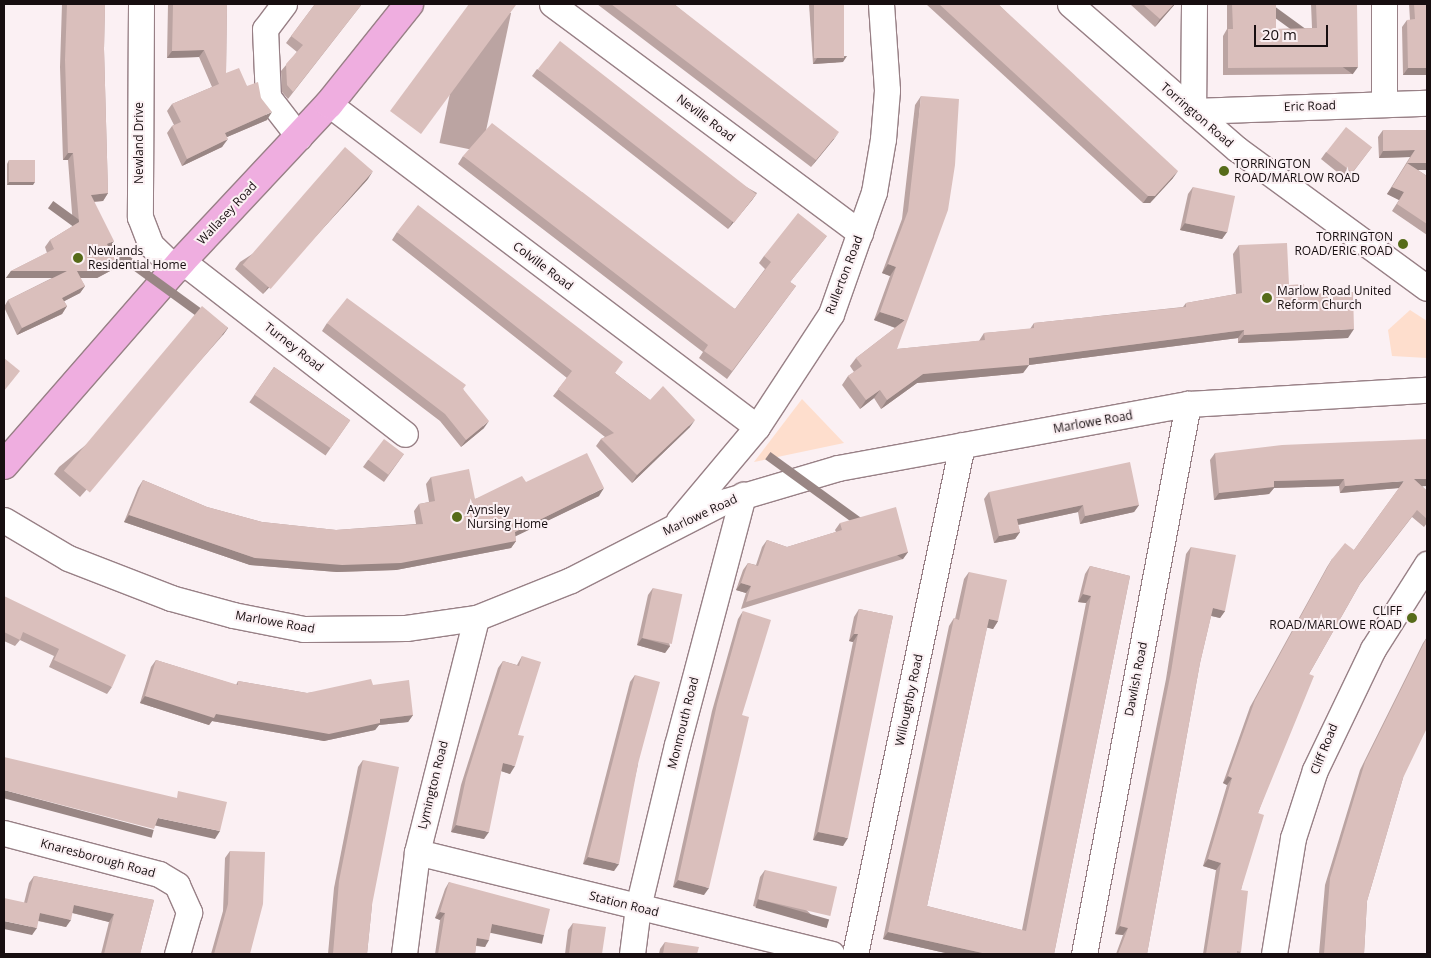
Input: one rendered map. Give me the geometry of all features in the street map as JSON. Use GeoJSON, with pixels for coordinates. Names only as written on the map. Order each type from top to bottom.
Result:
{"type":"FeatureCollection","features":[{"type":"Feature","properties":{"kind":"main road","name":"Wallasey Road"},"geometry":{"type":"LineString","coordinates":[[4,464],[179,265],[329,104],[408,4]]}},
{"type":"Feature","properties":{"kind":"street","name":"Newland Drive"},"geometry":{"type":"LineString","coordinates":[[141,4],[140,217],[151,245],[179,265]]}},
{"type":"Feature","properties":{"kind":"street"},"geometry":{"type":"LineString","coordinates":[[284,4],[265,28],[268,97],[298,137]]}},
{"type":"Feature","properties":{"kind":"street","name":"Neville Road"},"geometry":{"type":"LineString","coordinates":[[552,4],[860,233]]}},
{"type":"Feature","properties":{"kind":"street","name":"Rullerton Road"},"geometry":{"type":"LineString","coordinates":[[672,528],[757,427],[830,314],[874,192],[883,139],[887,90],[882,4]]}},
{"type":"Feature","properties":{"kind":"street","name":"Torrington Road"},"geometry":{"type":"LineString","coordinates":[[1070,4],[1294,194],[1427,288]]}},
{"type":"Feature","properties":{"kind":"street"},"geometry":{"type":"LineString","coordinates":[[1193,110],[1194,4]]}},
{"type":"Feature","properties":{"kind":"street"},"geometry":{"type":"LineString","coordinates":[[1384,4],[1384,104]]}},
{"type":"Feature","properties":{"kind":"street","name":"Eric Road"},"geometry":{"type":"LineString","coordinates":[[1193,110],[1427,103]]}},
{"type":"Feature","properties":{"kind":"street","name":"Colville Road"},"geometry":{"type":"LineString","coordinates":[[329,104],[757,427]]}},
{"type":"Feature","properties":{"kind":"street","name":"Turney Road"},"geometry":{"type":"LineString","coordinates":[[179,265],[405,434]]}},
{"type":"Feature","properties":{"kind":"street","name":"Marlowe Road"},"geometry":{"type":"LineString","coordinates":[[4,520],[68,558],[154,592],[233,615],[304,629],[355,631],[476,618],[571,580],[672,528],[743,495],[838,468],[1188,404],[1427,390]]}},
{"type":"Feature","properties":{"kind":"street","name":"Dawlish Road"},"geometry":{"type":"LineString","coordinates":[[1084,954],[1188,404]]}},
{"type":"Feature","properties":{"kind":"street","name":"Willoughby Road"},"geometry":{"type":"LineString","coordinates":[[856,954],[962,446]]}},
{"type":"Feature","properties":{"kind":"street","name":"Monmouth Road"},"geometry":{"type":"LineString","coordinates":[[632,954],[638,907],[743,495]]}},
{"type":"Feature","properties":{"kind":"street","name":"Cliff Road"},"geometry":{"type":"LineString","coordinates":[[1274,954],[1293,838],[1314,770],[1373,648],[1427,564]]}},
{"type":"Feature","properties":{"kind":"street","name":"Lymington Road"},"geometry":{"type":"LineString","coordinates":[[404,954],[417,852],[476,618]]}},
{"type":"Feature","properties":{"kind":"street","name":"Knaresborough Road"},"geometry":{"type":"LineString","coordinates":[[4,833],[158,874],[177,885],[189,912],[177,954]]}},
{"type":"Feature","properties":{"kind":"street","name":"Station Road"},"geometry":{"type":"LineString","coordinates":[[417,852],[832,954]]}},
{"type":"Feature","properties":{"kind":"shaded area"},"geometry":{"type":"Polygon","coordinates":[[[1410,310],[1427,321],[1427,358],[1392,356],[1388,330],[1410,310]]]}},
{"type":"Feature","properties":{"kind":"shaded area"},"geometry":{"type":"Polygon","coordinates":[[[802,399],[844,443],[754,462],[802,399]]]}},
{"type":"Feature","properties":{"kind":"building"},"geometry":{"type":"Polygon","coordinates":[[[67,4],[105,4],[104,49],[108,193],[91,195],[114,241],[107,244],[117,263],[102,271],[77,271],[85,286],[62,298],[67,306],[22,328],[8,300],[67,271],[11,271],[54,249],[50,240],[79,222],[73,153],[68,153],[65,60],[67,4]]]}},
{"type":"Feature","properties":{"kind":"building"},"geometry":{"type":"Polygon","coordinates":[[[173,4],[227,4],[226,73],[239,68],[247,86],[258,82],[261,98],[272,112],[225,133],[228,139],[187,159],[172,126],[181,122],[172,104],[219,84],[204,50],[172,51],[173,4]]]}},
{"type":"Feature","properties":{"kind":"building"},"geometry":{"type":"Polygon","coordinates":[[[315,4],[362,4],[293,92],[287,85],[286,64],[303,45],[291,36],[315,4]]]}},
{"type":"Feature","properties":{"kind":"building"},"geometry":{"type":"Polygon","coordinates":[[[469,4],[516,5],[421,134],[390,111],[469,4]]]}},
{"type":"Feature","properties":{"kind":"building"},"geometry":{"type":"Polygon","coordinates":[[[611,4],[674,4],[839,132],[816,160],[611,4]]]}},
{"type":"Feature","properties":{"kind":"building"},"geometry":{"type":"Polygon","coordinates":[[[814,4],[844,4],[844,58],[814,58],[814,4]]]}},
{"type":"Feature","properties":{"kind":"building"},"geometry":{"type":"Polygon","coordinates":[[[939,4],[998,4],[1178,171],[1155,196],[1148,196],[939,4]]]}},
{"type":"Feature","properties":{"kind":"building"},"geometry":{"type":"Polygon","coordinates":[[[1143,4],[1174,4],[1160,19],[1143,4]]]}},
{"type":"Feature","properties":{"kind":"building"},"geometry":{"type":"Polygon","coordinates":[[[1232,4],[1276,4],[1276,29],[1317,28],[1316,4],[1357,4],[1358,67],[1228,68],[1228,29],[1233,29],[1232,4]]]}},
{"type":"Feature","properties":{"kind":"building"},"geometry":{"type":"Polygon","coordinates":[[[1414,4],[1427,4],[1427,68],[1408,68],[1407,20],[1415,19],[1414,4]]]}},
{"type":"Feature","properties":{"kind":"building"},"geometry":{"type":"Polygon","coordinates":[[[560,41],[756,194],[734,223],[538,69],[560,41]]]}},
{"type":"Feature","properties":{"kind":"building"},"geometry":{"type":"Polygon","coordinates":[[[921,96],[959,99],[955,165],[948,210],[897,349],[985,340],[984,333],[1034,328],[1034,323],[1186,307],[1186,303],[1242,293],[1239,245],[1287,243],[1289,285],[1304,284],[1305,294],[1353,292],[1354,329],[1244,335],[1244,330],[1029,358],[1029,365],[923,374],[887,400],[880,390],[866,400],[848,376],[862,366],[856,358],[905,320],[880,312],[896,267],[888,264],[908,211],[921,96]]]}},
{"type":"Feature","properties":{"kind":"building"},"geometry":{"type":"Polygon","coordinates":[[[492,123],[735,309],[771,262],[764,256],[798,213],[827,236],[790,282],[796,286],[732,371],[704,351],[708,345],[463,156],[492,123]]]}},
{"type":"Feature","properties":{"kind":"building"},"geometry":{"type":"Polygon","coordinates":[[[1346,127],[1372,147],[1352,173],[1326,152],[1346,127]]]}},
{"type":"Feature","properties":{"kind":"building"},"geometry":{"type":"Polygon","coordinates":[[[1383,130],[1427,130],[1427,163],[1407,163],[1415,150],[1383,151],[1383,130]]]}},
{"type":"Feature","properties":{"kind":"building"},"geometry":{"type":"Polygon","coordinates":[[[345,147],[373,171],[271,289],[243,265],[345,147]]]}},
{"type":"Feature","properties":{"kind":"building"},"geometry":{"type":"Polygon","coordinates":[[[9,160],[35,160],[35,182],[9,182],[9,160]]]}},
{"type":"Feature","properties":{"kind":"building"},"geometry":{"type":"Polygon","coordinates":[[[1407,163],[1427,176],[1427,224],[1397,204],[1404,192],[1392,187],[1407,163]]]}},
{"type":"Feature","properties":{"kind":"building"},"geometry":{"type":"Polygon","coordinates":[[[1193,187],[1235,196],[1227,232],[1185,223],[1193,187]]]}},
{"type":"Feature","properties":{"kind":"building"},"geometry":{"type":"Polygon","coordinates":[[[418,205],[623,362],[615,373],[650,400],[663,386],[695,420],[637,475],[601,439],[614,433],[558,389],[572,371],[397,232],[418,205]]]}},
{"type":"Feature","properties":{"kind":"building"},"geometry":{"type":"Polygon","coordinates":[[[347,298],[466,385],[463,389],[489,421],[466,440],[445,414],[327,323],[347,298]]]}},
{"type":"Feature","properties":{"kind":"building"},"geometry":{"type":"Polygon","coordinates":[[[202,306],[228,328],[90,493],[64,471],[202,306]]]}},
{"type":"Feature","properties":{"kind":"building"},"geometry":{"type":"Polygon","coordinates":[[[4,358],[20,371],[4,391],[4,358]]]}},
{"type":"Feature","properties":{"kind":"building"},"geometry":{"type":"Polygon","coordinates":[[[274,367],[350,420],[331,448],[254,395],[274,367]]]}},
{"type":"Feature","properties":{"kind":"building"},"geometry":{"type":"Polygon","coordinates":[[[384,439],[404,454],[388,475],[368,460],[384,439]]]}},
{"type":"Feature","properties":{"kind":"building"},"geometry":{"type":"Polygon","coordinates":[[[1427,439],[1427,479],[1414,479],[1427,491],[1427,519],[1417,510],[1361,582],[1309,674],[1314,676],[1258,813],[1264,815],[1241,890],[1248,891],[1241,952],[1237,951],[1237,954],[1206,954],[1221,863],[1208,859],[1232,778],[1228,776],[1255,700],[1332,559],[1345,543],[1354,550],[1404,481],[1345,486],[1344,479],[1274,481],[1274,487],[1219,493],[1215,453],[1282,445],[1427,439]]]}},
{"type":"Feature","properties":{"kind":"building"},"geometry":{"type":"Polygon","coordinates":[[[587,453],[604,488],[515,532],[516,541],[401,563],[342,565],[255,558],[129,515],[143,480],[207,507],[262,522],[336,530],[423,524],[419,504],[435,501],[431,477],[469,469],[475,499],[522,476],[526,482],[587,453]]]}},
{"type":"Feature","properties":{"kind":"building"},"geometry":{"type":"Polygon","coordinates":[[[1130,462],[1139,505],[1085,516],[1083,505],[1017,519],[1020,532],[999,536],[989,492],[1130,462]]]}},
{"type":"Feature","properties":{"kind":"building"},"geometry":{"type":"Polygon","coordinates":[[[896,507],[908,552],[746,602],[751,586],[741,583],[748,563],[758,566],[767,540],[787,547],[842,530],[840,523],[896,507]]]}},
{"type":"Feature","properties":{"kind":"building"},"geometry":{"type":"Polygon","coordinates":[[[1191,547],[1236,555],[1225,611],[1213,608],[1200,663],[1147,954],[1118,954],[1128,928],[1120,926],[1171,672],[1191,547]]]}},
{"type":"Feature","properties":{"kind":"building"},"geometry":{"type":"Polygon","coordinates":[[[1090,566],[1130,576],[1054,954],[987,954],[888,932],[954,618],[959,620],[969,572],[1007,580],[998,621],[989,619],[927,906],[1026,931],[1091,596],[1083,594],[1090,566]]]}},
{"type":"Feature","properties":{"kind":"building"},"geometry":{"type":"Polygon","coordinates":[[[653,588],[682,594],[672,644],[642,638],[653,588]]]}},
{"type":"Feature","properties":{"kind":"building"},"geometry":{"type":"Polygon","coordinates":[[[4,596],[126,655],[112,687],[54,660],[59,649],[23,632],[20,640],[4,632],[4,596]]]}},
{"type":"Feature","properties":{"kind":"building"},"geometry":{"type":"Polygon","coordinates":[[[859,609],[893,616],[848,838],[818,832],[858,634],[854,634],[859,609]]]}},
{"type":"Feature","properties":{"kind":"building"},"geometry":{"type":"Polygon","coordinates":[[[743,611],[771,620],[742,715],[749,717],[709,888],[678,880],[717,704],[743,611]]]}},
{"type":"Feature","properties":{"kind":"building"},"geometry":{"type":"Polygon","coordinates":[[[1427,637],[1427,728],[1403,778],[1367,901],[1364,954],[1324,954],[1330,878],[1365,762],[1427,637]]]}},
{"type":"Feature","properties":{"kind":"building"},"geometry":{"type":"Polygon","coordinates":[[[522,656],[541,662],[518,735],[524,736],[515,766],[503,763],[489,832],[456,825],[466,778],[503,661],[519,666],[522,656]]]}},
{"type":"Feature","properties":{"kind":"building"},"geometry":{"type":"Polygon","coordinates":[[[156,660],[238,685],[238,681],[307,693],[371,679],[373,685],[409,680],[413,715],[380,719],[380,723],[329,734],[216,714],[214,718],[145,696],[156,660]]]}},
{"type":"Feature","properties":{"kind":"building"},"geometry":{"type":"Polygon","coordinates":[[[635,675],[660,682],[638,764],[619,864],[588,857],[635,675]]]}},
{"type":"Feature","properties":{"kind":"building"},"geometry":{"type":"Polygon","coordinates":[[[4,757],[177,798],[178,791],[227,802],[220,831],[158,818],[154,829],[4,790],[4,757]]]}},
{"type":"Feature","properties":{"kind":"building"},"geometry":{"type":"Polygon","coordinates":[[[363,760],[399,767],[372,905],[367,954],[333,954],[339,881],[363,760]]]}},
{"type":"Feature","properties":{"kind":"building"},"geometry":{"type":"Polygon","coordinates":[[[230,851],[265,852],[263,904],[250,954],[214,954],[228,904],[230,851]]]}},
{"type":"Feature","properties":{"kind":"building"},"geometry":{"type":"Polygon","coordinates":[[[765,870],[837,887],[830,916],[758,899],[765,870]]]}},
{"type":"Feature","properties":{"kind":"building"},"geometry":{"type":"Polygon","coordinates":[[[34,876],[154,900],[140,954],[104,954],[114,914],[74,905],[71,920],[40,913],[37,928],[4,921],[4,898],[27,903],[34,876]]]}},
{"type":"Feature","properties":{"kind":"building"},"geometry":{"type":"Polygon","coordinates":[[[449,882],[550,909],[544,935],[492,924],[489,940],[477,938],[475,954],[438,954],[445,913],[440,912],[449,882]]]}},
{"type":"Feature","properties":{"kind":"building"},"geometry":{"type":"Polygon","coordinates":[[[573,923],[606,927],[602,954],[569,954],[573,923]]]}},
{"type":"Feature","properties":{"kind":"building"},"geometry":{"type":"Polygon","coordinates":[[[665,942],[699,947],[697,954],[663,954],[665,942]]]}},
{"type":"Feature","properties":{"kind":"place","name":"TORRINGTON ROAD/MARLOW ROAD"},"geometry":{"type":"Point","coordinates":[1224,171]}},
{"type":"Feature","properties":{"kind":"place","name":"TORRINGTON ROAD/ERIC ROAD"},"geometry":{"type":"Point","coordinates":[1403,244]}},
{"type":"Feature","properties":{"kind":"place","name":"Newlands Residential Home"},"geometry":{"type":"Point","coordinates":[78,258]}},
{"type":"Feature","properties":{"kind":"place","name":"Marlow Road United Reform Church"},"geometry":{"type":"Point","coordinates":[1267,298]}},
{"type":"Feature","properties":{"kind":"place","name":"Aynsley Nursing Home"},"geometry":{"type":"Point","coordinates":[457,517]}},
{"type":"Feature","properties":{"kind":"place","name":"CLIFF ROAD/MARLOWE ROAD"},"geometry":{"type":"Point","coordinates":[1412,618]}}]}
